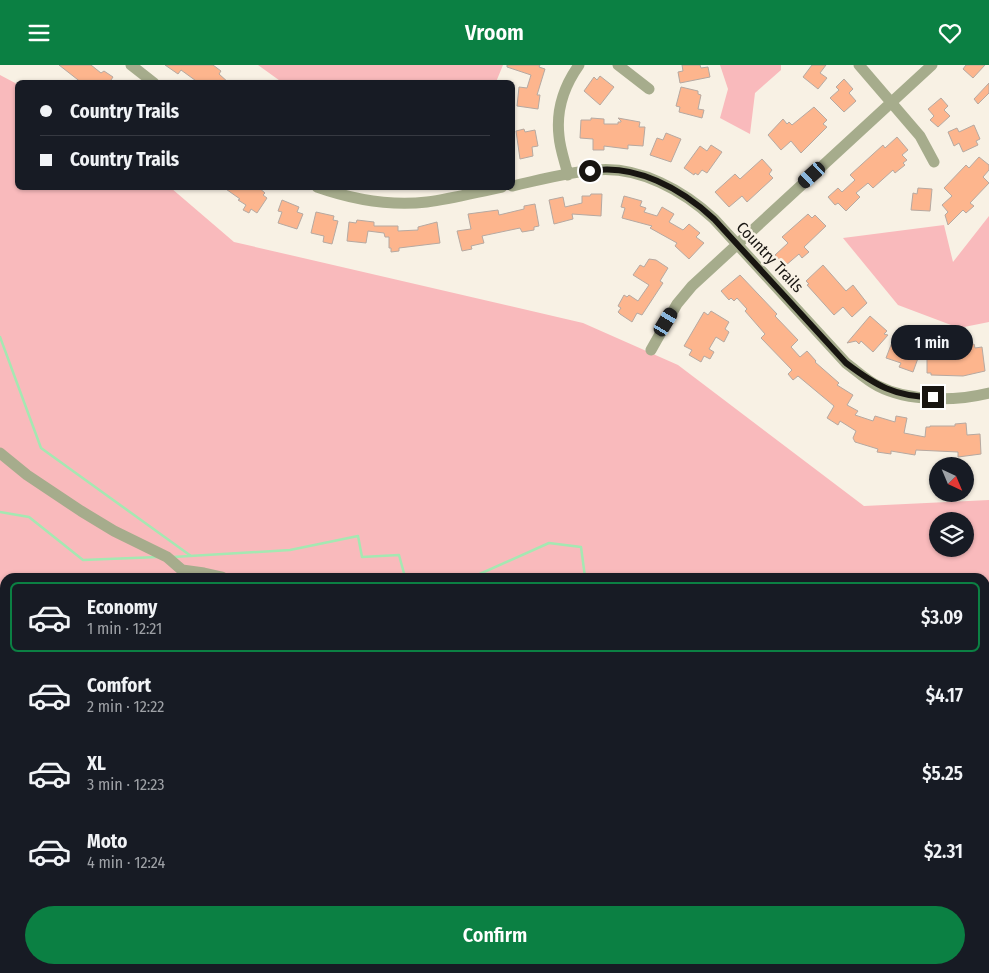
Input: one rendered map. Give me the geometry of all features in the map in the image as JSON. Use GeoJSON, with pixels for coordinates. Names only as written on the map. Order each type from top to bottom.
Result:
{"type":"FeatureCollection","features":[{"type":"Feature","properties":{"kind":"street"},"geometry":{"type":"LineString","coordinates":[[131,65],[150,80]]}},
{"type":"Feature","properties":{"kind":"street"},"geometry":{"type":"LineString","coordinates":[[568,175],[559,136],[560,107],[566,85],[579,65]]}},
{"type":"Feature","properties":{"kind":"street"},"geometry":{"type":"LineString","coordinates":[[618,65],[649,89]]}},
{"type":"Feature","properties":{"kind":"street"},"geometry":{"type":"LineString","coordinates":[[859,65],[920,136],[934,162]]}},
{"type":"Feature","properties":{"kind":"street"},"geometry":{"type":"LineString","coordinates":[[651,350],[677,304],[692,286],[932,65]]}},
{"type":"Feature","properties":{"kind":"street","name":"Country Trails"},"geometry":{"type":"LineString","coordinates":[[515,185],[597,170],[612,170],[635,174],[654,180],[680,192],[714,219],[846,363],[870,381],[892,392],[914,397],[970,397],[989,393]]}},
{"type":"Feature","properties":{"kind":"street"},"geometry":{"type":"LineString","coordinates":[[326,190],[390,203],[426,202],[487,190]]}},
{"type":"Feature","properties":{"kind":"street"},"geometry":{"type":"LineString","coordinates":[[0,453],[27,475],[114,531],[167,557],[182,570],[204,573]]}},
{"type":"Feature","properties":{"kind":"shaded area"},"geometry":{"type":"Polygon","coordinates":[[[258,65],[503,65],[497,80],[279,80],[258,65]]]}},
{"type":"Feature","properties":{"kind":"shaded area"},"geometry":{"type":"Polygon","coordinates":[[[720,65],[781,65],[781,70],[755,93],[750,134],[720,118],[728,89],[720,65]]]}},
{"type":"Feature","properties":{"kind":"shaded area"},"geometry":{"type":"Polygon","coordinates":[[[0,75],[15,83],[15,190],[173,190],[234,242],[583,323],[678,365],[864,506],[974,503],[974,501],[989,500],[989,573],[0,573],[0,75]]]}},
{"type":"Feature","properties":{"kind":"shaded area"},"geometry":{"type":"Polygon","coordinates":[[[989,216],[989,322],[959,328],[898,305],[843,238],[944,225],[953,262],[989,216]]]}},
{"type":"Feature","properties":{"kind":"building"},"geometry":{"type":"Polygon","coordinates":[[[59,65],[91,65],[101,73],[104,71],[113,77],[111,80],[78,80],[59,65]]]}},
{"type":"Feature","properties":{"kind":"building"},"geometry":{"type":"Polygon","coordinates":[[[165,65],[213,65],[221,71],[219,74],[226,80],[195,80],[181,70],[178,74],[165,65]]]}},
{"type":"Feature","properties":{"kind":"building"},"geometry":{"type":"Polygon","coordinates":[[[507,65],[540,65],[539,67],[545,69],[537,95],[540,95],[538,109],[517,106],[519,87],[527,88],[531,75],[507,67],[507,65]]]}},
{"type":"Feature","properties":{"kind":"building"},"geometry":{"type":"Polygon","coordinates":[[[682,65],[700,65],[701,68],[708,67],[710,77],[680,83],[678,72],[683,71],[682,65]]]}},
{"type":"Feature","properties":{"kind":"building"},"geometry":{"type":"Polygon","coordinates":[[[812,65],[826,65],[820,73],[827,78],[818,89],[803,77],[812,65]]]}},
{"type":"Feature","properties":{"kind":"building"},"geometry":{"type":"Polygon","coordinates":[[[966,65],[985,65],[973,78],[963,69],[966,65]]]}},
{"type":"Feature","properties":{"kind":"building"},"geometry":{"type":"Polygon","coordinates":[[[600,76],[614,87],[600,105],[584,91],[594,77],[597,80],[600,76]]]}},
{"type":"Feature","properties":{"kind":"building"},"geometry":{"type":"Polygon","coordinates":[[[844,79],[853,89],[849,93],[856,101],[844,112],[830,98],[839,90],[836,87],[844,79]]]}},
{"type":"Feature","properties":{"kind":"building"},"geometry":{"type":"Polygon","coordinates":[[[989,83],[989,93],[978,104],[974,99],[989,83]]]}},
{"type":"Feature","properties":{"kind":"building"},"geometry":{"type":"Polygon","coordinates":[[[681,87],[698,91],[698,94],[701,95],[698,109],[704,110],[702,118],[679,112],[680,107],[676,106],[681,87]]]}},
{"type":"Feature","properties":{"kind":"building"},"geometry":{"type":"Polygon","coordinates":[[[941,98],[948,106],[944,110],[950,116],[938,127],[930,120],[934,116],[928,109],[941,98]]]}},
{"type":"Feature","properties":{"kind":"building"},"geometry":{"type":"Polygon","coordinates":[[[814,107],[827,120],[823,124],[827,127],[801,153],[791,141],[781,150],[768,135],[783,119],[787,124],[789,122],[792,125],[814,107]]]}},
{"type":"Feature","properties":{"kind":"building"},"geometry":{"type":"Polygon","coordinates":[[[591,118],[604,119],[604,124],[618,124],[621,121],[618,118],[640,122],[639,127],[645,127],[643,146],[628,145],[628,149],[604,146],[604,150],[593,150],[593,139],[580,138],[581,120],[591,120],[591,118]]]}},
{"type":"Feature","properties":{"kind":"building"},"geometry":{"type":"Polygon","coordinates":[[[974,125],[980,139],[976,141],[978,145],[963,152],[959,143],[954,146],[948,132],[957,128],[959,132],[974,125]]]}},
{"type":"Feature","properties":{"kind":"building"},"geometry":{"type":"Polygon","coordinates":[[[524,129],[525,132],[535,130],[538,146],[532,147],[533,156],[520,159],[516,131],[524,129]]]}},
{"type":"Feature","properties":{"kind":"building"},"geometry":{"type":"Polygon","coordinates":[[[666,133],[681,139],[671,162],[650,155],[657,138],[663,140],[666,133]]]}},
{"type":"Feature","properties":{"kind":"building"},"geometry":{"type":"Polygon","coordinates":[[[897,137],[908,150],[902,155],[907,160],[903,163],[905,165],[895,173],[893,170],[873,188],[868,183],[856,193],[860,197],[846,211],[838,203],[835,205],[828,197],[838,188],[842,192],[855,180],[850,175],[883,145],[885,148],[897,137]]]}},
{"type":"Feature","properties":{"kind":"building"},"geometry":{"type":"Polygon","coordinates":[[[711,145],[722,152],[707,173],[702,170],[698,175],[695,173],[694,175],[684,168],[700,146],[707,151],[711,145]]]}},
{"type":"Feature","properties":{"kind":"building"},"geometry":{"type":"Polygon","coordinates":[[[979,157],[989,165],[989,170],[983,177],[989,183],[970,203],[974,206],[966,213],[963,210],[948,225],[945,215],[948,212],[942,205],[952,196],[944,188],[966,165],[969,168],[979,157]]]}},
{"type":"Feature","properties":{"kind":"building"},"geometry":{"type":"Polygon","coordinates":[[[762,159],[772,170],[769,174],[773,178],[747,202],[742,196],[729,207],[715,192],[735,174],[740,179],[762,159]]]}},
{"type":"Feature","properties":{"kind":"building"},"geometry":{"type":"Polygon","coordinates":[[[918,188],[932,189],[930,211],[911,210],[913,193],[917,194],[918,188]]]}},
{"type":"Feature","properties":{"kind":"building"},"geometry":{"type":"Polygon","coordinates":[[[227,190],[262,190],[265,193],[263,195],[267,198],[257,213],[251,209],[249,213],[243,210],[246,205],[238,200],[240,199],[227,190]]]}},
{"type":"Feature","properties":{"kind":"building"},"geometry":{"type":"Polygon","coordinates":[[[591,194],[602,194],[601,216],[572,214],[573,219],[554,224],[549,200],[563,197],[565,207],[582,203],[582,196],[590,196],[591,194]]]}},
{"type":"Feature","properties":{"kind":"building"},"geometry":{"type":"Polygon","coordinates":[[[624,196],[642,201],[640,206],[646,208],[644,212],[657,216],[662,207],[674,214],[669,222],[683,230],[689,224],[700,233],[696,237],[704,243],[689,259],[675,246],[677,243],[650,228],[652,226],[622,218],[625,208],[621,207],[624,196]]]}},
{"type":"Feature","properties":{"kind":"building"},"geometry":{"type":"Polygon","coordinates":[[[282,200],[299,207],[297,212],[303,214],[297,229],[278,223],[282,212],[278,211],[282,200]]]}},
{"type":"Feature","properties":{"kind":"building"},"geometry":{"type":"Polygon","coordinates":[[[535,204],[539,226],[534,227],[534,230],[522,232],[520,228],[482,236],[484,243],[471,246],[472,249],[462,251],[457,231],[471,229],[468,214],[498,210],[499,215],[524,209],[524,206],[535,204]]]}},
{"type":"Feature","properties":{"kind":"building"},"geometry":{"type":"Polygon","coordinates":[[[316,212],[334,216],[333,220],[338,221],[332,244],[323,242],[324,236],[311,233],[316,212]]]}},
{"type":"Feature","properties":{"kind":"building"},"geometry":{"type":"Polygon","coordinates":[[[808,214],[812,218],[815,215],[826,226],[804,247],[809,252],[802,258],[799,254],[785,266],[775,255],[788,243],[782,237],[808,214]]]}},
{"type":"Feature","properties":{"kind":"building"},"geometry":{"type":"Polygon","coordinates":[[[357,220],[374,222],[374,226],[398,226],[398,231],[418,230],[418,227],[437,222],[440,243],[399,248],[399,251],[391,252],[389,237],[385,237],[384,233],[368,231],[366,243],[347,241],[349,222],[356,223],[357,220]]]}},
{"type":"Feature","properties":{"kind":"building"},"geometry":{"type":"Polygon","coordinates":[[[649,259],[656,260],[668,268],[660,281],[663,283],[642,315],[637,313],[632,322],[618,312],[621,308],[618,306],[624,295],[627,297],[629,295],[638,301],[649,285],[633,275],[640,265],[644,267],[649,259]]]}},
{"type":"Feature","properties":{"kind":"building"},"geometry":{"type":"Polygon","coordinates":[[[823,265],[846,291],[853,285],[867,303],[852,317],[843,307],[834,315],[807,285],[809,284],[806,281],[823,265]]]}},
{"type":"Feature","properties":{"kind":"building"},"geometry":{"type":"Polygon","coordinates":[[[740,275],[777,314],[775,316],[798,340],[791,347],[800,357],[807,351],[815,362],[839,383],[837,385],[853,395],[847,405],[858,411],[855,415],[873,421],[875,416],[895,422],[896,416],[907,418],[904,433],[925,437],[926,427],[955,426],[955,424],[966,423],[967,435],[980,434],[981,454],[958,457],[958,452],[916,450],[915,455],[891,451],[891,454],[877,452],[878,449],[855,442],[853,438],[856,431],[840,421],[838,425],[827,418],[834,406],[798,376],[793,380],[788,374],[792,370],[761,338],[765,334],[745,311],[747,309],[737,298],[734,301],[731,298],[729,300],[721,291],[740,275]]]}},
{"type":"Feature","properties":{"kind":"building"},"geometry":{"type":"Polygon","coordinates":[[[711,311],[729,322],[725,329],[729,332],[724,342],[716,337],[709,349],[714,352],[710,359],[704,356],[701,362],[689,355],[692,350],[684,346],[704,312],[708,315],[711,311]]]}},
{"type":"Feature","properties":{"kind":"building"},"geometry":{"type":"Polygon","coordinates":[[[870,316],[887,331],[884,334],[888,335],[873,352],[861,341],[859,344],[856,341],[847,343],[870,316]]]}},
{"type":"Feature","properties":{"kind":"building"},"geometry":{"type":"Polygon","coordinates":[[[894,337],[918,343],[916,350],[921,350],[913,372],[899,367],[901,363],[886,358],[894,337]]]}},
{"type":"Feature","properties":{"kind":"building"},"geometry":{"type":"Polygon","coordinates":[[[974,344],[975,348],[982,347],[985,371],[963,376],[931,375],[931,373],[927,373],[927,350],[965,350],[964,346],[974,344]]]}},
{"type":"Feature","properties":{"kind":"waterway"},"geometry":{"type":"LineString","coordinates":[[0,337],[41,448],[191,556]]}},
{"type":"Feature","properties":{"kind":"waterway"},"geometry":{"type":"LineString","coordinates":[[0,512],[29,517],[83,560],[158,557]]}},
{"type":"Feature","properties":{"kind":"waterway"},"geometry":{"type":"LineString","coordinates":[[173,557],[290,550],[358,536],[362,557],[399,555],[404,573]]}},
{"type":"Feature","properties":{"kind":"waterway"},"geometry":{"type":"LineString","coordinates":[[482,573],[549,543],[581,547],[584,573]]}},
{"type":"Feature","properties":{"kind":"route"},"geometry":{"type":"LineString","coordinates":[[590,171],[612,170],[640,175],[680,192],[704,209],[714,219],[846,363],[870,381],[892,392],[914,397],[933,397]]}}]}
